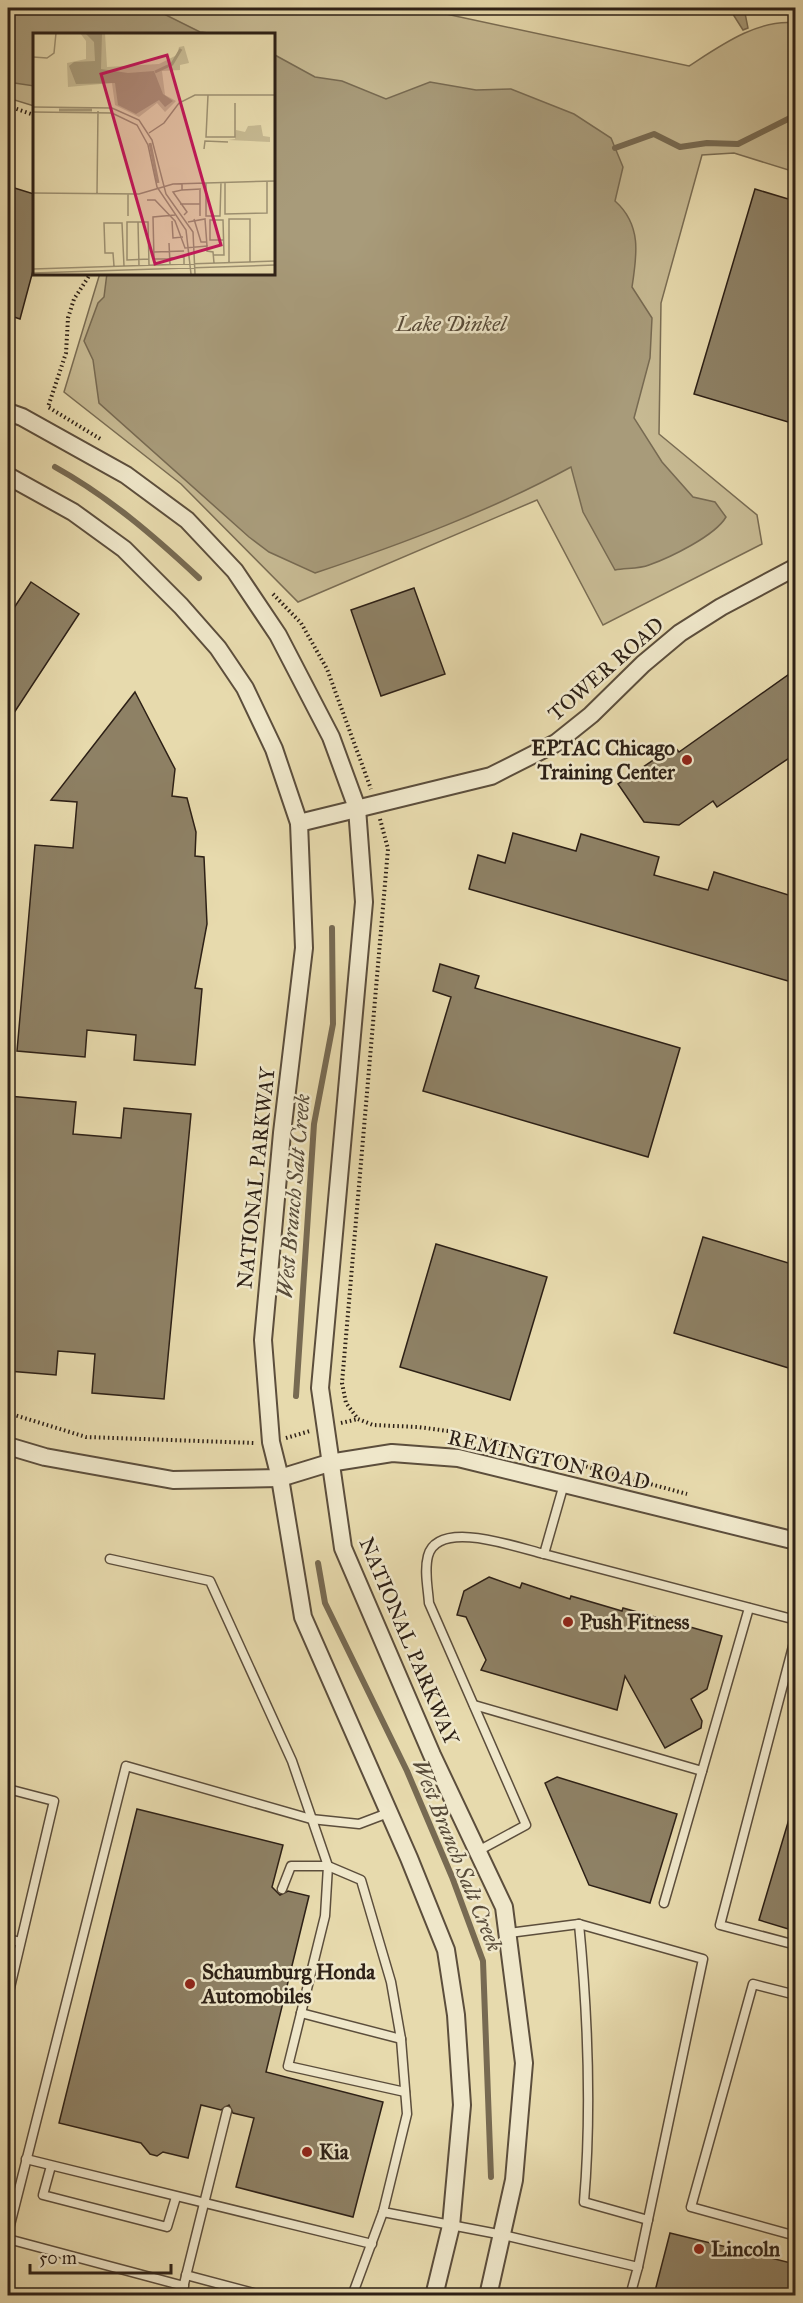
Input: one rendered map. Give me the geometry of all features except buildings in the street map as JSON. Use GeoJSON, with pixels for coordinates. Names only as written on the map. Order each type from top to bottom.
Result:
{"type":"FeatureCollection","features":[{"type":"Feature","properties":{"kind":"street","name":"NATIONAL PARKWAY"},"geometry":{"type":"LineString","coordinates":[[8,412],[22,417],[126,475],[188,519],[235,571],[278,635],[331,737],[357,808],[364,902],[320,1388],[329,1463],[344,1548],[432,1755],[504,1907],[509,1933],[524,2063],[514,2180],[488,2295]]}},
{"type":"Feature","properties":{"kind":"street","name":"NATIONAL PARKWAY"},"geometry":{"type":"LineString","coordinates":[[8,476],[73,512],[124,549],[182,606],[218,648],[245,688],[274,749],[299,822],[304,948],[282,1133],[263,1340],[271,1442],[280,1478],[303,1617],[446,1950],[456,2015],[462,2105],[451,2226],[434,2295]]}},
{"type":"Feature","properties":{"kind":"street","name":"TOWER ROAD"},"geometry":{"type":"LineString","coordinates":[[299,822],[491,776],[556,743],[591,715],[642,664],[680,633],[721,607],[795,567]]}},
{"type":"Feature","properties":{"kind":"street","name":"REMINGTON ROAD"},"geometry":{"type":"LineString","coordinates":[[8,1446],[45,1457],[173,1480],[280,1478],[329,1463],[392,1454],[458,1458],[795,1542]]}},
{"type":"Feature","properties":{"kind":"lane"},"geometry":{"type":"LineString","coordinates":[[544,1554],[564,1484]]}},
{"type":"Feature","properties":{"kind":"lane"},"geometry":{"type":"LineString","coordinates":[[478,1851],[526,1825],[429,1603],[426,1573],[428,1554],[439,1542],[463,1535],[795,1620]]}},
{"type":"Feature","properties":{"kind":"lane"},"geometry":{"type":"LineString","coordinates":[[110,1559],[210,1581],[292,1761],[328,1866],[325,1916],[288,2066],[405,2092]]}},
{"type":"Feature","properties":{"kind":"lane"},"geometry":{"type":"LineString","coordinates":[[664,1903],[749,1608]]}},
{"type":"Feature","properties":{"kind":"lane"},"geometry":{"type":"LineString","coordinates":[[795,1635],[720,1925],[795,1945]]}},
{"type":"Feature","properties":{"kind":"lane"},"geometry":{"type":"LineString","coordinates":[[474,1705],[702,1771]]}},
{"type":"Feature","properties":{"kind":"lane"},"geometry":{"type":"LineString","coordinates":[[8,2233],[126,1766],[311,1819],[359,1824],[388,1813]]}},
{"type":"Feature","properties":{"kind":"lane"},"geometry":{"type":"LineString","coordinates":[[8,1790],[54,1801],[8,1996]]}},
{"type":"Feature","properties":{"kind":"lane"},"geometry":{"type":"LineString","coordinates":[[282,1889],[291,1866],[328,1866],[361,1880],[386,1962],[401,2038],[407,2114],[383,2212],[352,2295]]}},
{"type":"Feature","properties":{"kind":"lane"},"geometry":{"type":"LineString","coordinates":[[579,1924],[589,2031],[590,2136],[584,2202],[648,2220]]}},
{"type":"Feature","properties":{"kind":"lane"},"geometry":{"type":"LineString","coordinates":[[509,1933],[579,1924],[703,1959],[638,2267],[630,2295]]}},
{"type":"Feature","properties":{"kind":"lane"},"geometry":{"type":"LineString","coordinates":[[8,1939],[20,1942]]}},
{"type":"Feature","properties":{"kind":"lane"},"geometry":{"type":"LineString","coordinates":[[795,1995],[753,1984],[691,2207],[795,2236]]}},
{"type":"Feature","properties":{"kind":"lane"},"geometry":{"type":"LineString","coordinates":[[301,2013],[401,2038]]}},
{"type":"Feature","properties":{"kind":"lane"},"geometry":{"type":"LineString","coordinates":[[8,2239],[182,2291],[227,2111]]}},
{"type":"Feature","properties":{"kind":"lane"},"geometry":{"type":"LineString","coordinates":[[26,2159],[372,2244]]}},
{"type":"Feature","properties":{"kind":"lane"},"geometry":{"type":"LineString","coordinates":[[51,2166],[43,2195],[167,2227],[176,2197]]}},
{"type":"Feature","properties":{"kind":"lane"},"geometry":{"type":"LineString","coordinates":[[383,2212],[503,2235],[638,2267]]}},
{"type":"Feature","properties":{"kind":"lane"},"geometry":{"type":"LineString","coordinates":[[186,2275],[265,2295]]}},
{"type":"Feature","properties":{"kind":"path"},"geometry":{"type":"LineString","coordinates":[[8,106],[33,115]]}},
{"type":"Feature","properties":{"kind":"path"},"geometry":{"type":"LineString","coordinates":[[8,1413],[86,1437],[186,1442],[271,1442],[358,1419],[373,1425],[463,1433],[697,1497]]}},
{"type":"Feature","properties":{"kind":"shaded area","name":"Lake Dinkel"},"geometry":{"type":"Polygon","coordinates":[[[8,8],[418,8],[689,66],[726,43],[753,30],[767,25],[795,23],[795,172],[734,153],[702,155],[661,303],[659,434],[757,515],[762,544],[603,625],[537,500],[298,602],[181,484],[64,392],[100,274],[274,274],[274,33],[33,33],[33,106],[8,98],[8,8]]]}},
{"type":"Feature","properties":{"kind":"water"},"geometry":{"type":"Polygon","coordinates":[[[8,8],[152,8],[200,32],[208,33],[33,33],[33,86],[8,82],[8,8]]]}},
{"type":"Feature","properties":{"kind":"water"},"geometry":{"type":"Polygon","coordinates":[[[729,8],[744,8],[748,28],[743,30],[729,8]]]}},
{"type":"Feature","properties":{"kind":"water","name":"Lake Dinkel"},"geometry":{"type":"Polygon","coordinates":[[[274,55],[315,77],[342,81],[386,99],[430,82],[476,90],[511,89],[574,114],[611,138],[623,167],[615,201],[630,220],[636,241],[632,287],[652,318],[650,358],[634,418],[662,462],[693,497],[715,502],[726,517],[712,532],[679,552],[641,567],[615,570],[583,512],[571,467],[445,526],[315,573],[269,552],[249,537],[99,403],[93,360],[84,341],[98,303],[104,297],[107,274],[274,274],[274,55]]]}},
{"type":"Feature","properties":{"kind":"waterway"},"geometry":{"type":"LineString","coordinates":[[615,148],[654,134],[680,147],[707,143],[738,144],[796,115]]}},
{"type":"Feature","properties":{"kind":"waterway"},"geometry":{"type":"LineString","coordinates":[[55,467],[94,491],[130,518],[199,578]]}},
{"type":"Feature","properties":{"kind":"waterway","name":"West Branch Salt Creek"},"geometry":{"type":"LineString","coordinates":[[296,1396],[314,1124],[333,1024],[332,928]]}},
{"type":"Feature","properties":{"kind":"waterway","name":"West Branch Salt Creek"},"geometry":{"type":"LineString","coordinates":[[318,1563],[325,1603],[407,1771],[452,1877],[483,1961],[491,2177]]}},
{"type":"Feature","properties":{"kind":"place","name":"EPTAC Chicago Training Center"},"geometry":{"type":"Point","coordinates":[687,760]}},
{"type":"Feature","properties":{"kind":"place","name":"Push Fitness"},"geometry":{"type":"Point","coordinates":[568,1622]}},
{"type":"Feature","properties":{"kind":"place","name":"Schaumburg Honda Automobiles"},"geometry":{"type":"Point","coordinates":[190,1984]}},
{"type":"Feature","properties":{"kind":"place","name":"Kia"},"geometry":{"type":"Point","coordinates":[307,2152]}},
{"type":"Feature","properties":{"kind":"place","name":"Lincoln"},"geometry":{"type":"Point","coordinates":[699,2249]}}]}
